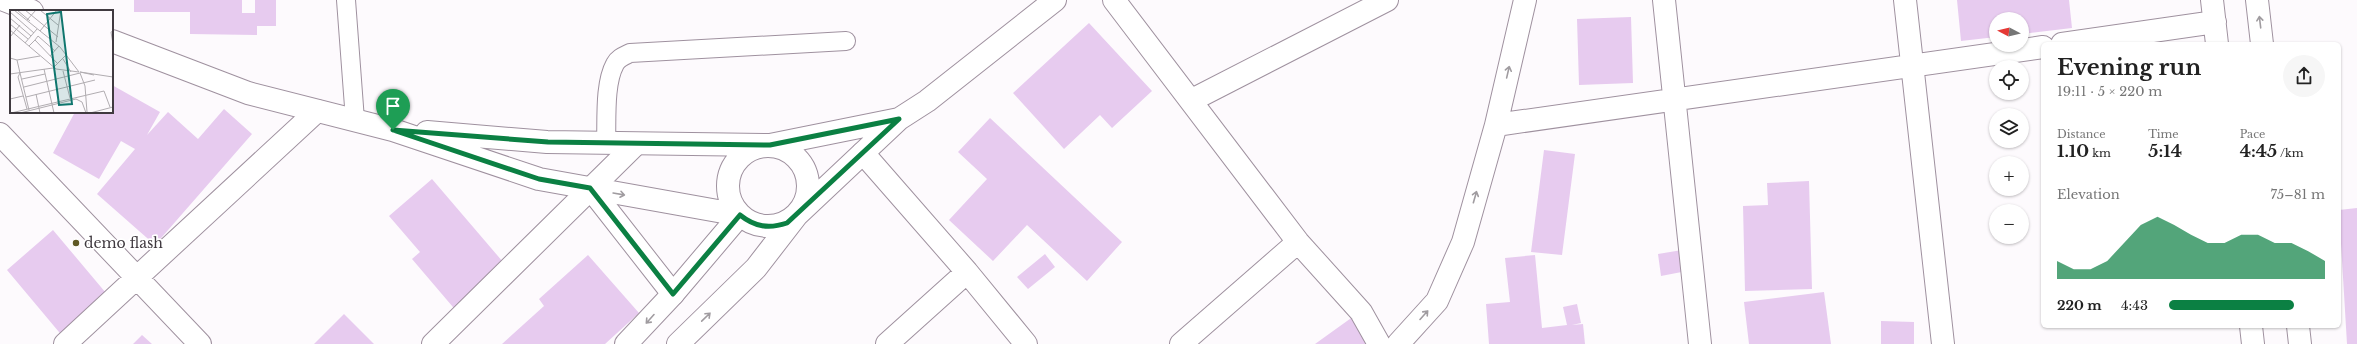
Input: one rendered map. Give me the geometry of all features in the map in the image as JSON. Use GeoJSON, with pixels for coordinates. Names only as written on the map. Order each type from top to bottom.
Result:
{"type":"FeatureCollection","features":[{"type":"Feature","properties":{"kind":"street"},"geometry":{"type":"LineString","coordinates":[[4,0],[29,10]]}},
{"type":"Feature","properties":{"kind":"street"},"geometry":{"type":"LineString","coordinates":[[899,119],[756,148],[744,154],[734,164],[729,176],[728,191],[732,204],[740,215],[750,223],[762,227],[775,227],[787,223],[899,119],[927,101],[1054,0]]}},
{"type":"Feature","properties":{"kind":"street"},"geometry":{"type":"LineString","coordinates":[[1114,0],[1192,100],[1298,242],[1361,312],[1379,344]]}},
{"type":"Feature","properties":{"kind":"street"},"geometry":{"type":"LineString","coordinates":[[1192,100],[1386,0]]}},
{"type":"Feature","properties":{"kind":"street"},"geometry":{"type":"LineString","coordinates":[[1398,344],[1437,301],[1463,242],[1496,125],[1525,0]]}},
{"type":"Feature","properties":{"kind":"street"},"geometry":{"type":"LineString","coordinates":[[1664,0],[1700,344]]}},
{"type":"Feature","properties":{"kind":"street"},"geometry":{"type":"LineString","coordinates":[[1905,0],[1911,66],[1943,344]]}},
{"type":"Feature","properties":{"kind":"street"},"geometry":{"type":"LineString","coordinates":[[2212,0],[2217,42]]}},
{"type":"Feature","properties":{"kind":"street"},"geometry":{"type":"LineString","coordinates":[[2257,0],[2262,42]]}},
{"type":"Feature","properties":{"kind":"street"},"geometry":{"type":"LineString","coordinates":[[2076,42],[2215,22]]}},
{"type":"Feature","properties":{"kind":"street"},"geometry":{"type":"LineString","coordinates":[[113,41],[248,93],[393,130],[539,179],[740,215]]}},
{"type":"Feature","properties":{"kind":"street"},"geometry":{"type":"LineString","coordinates":[[1496,125],[2041,47]]}},
{"type":"Feature","properties":{"kind":"street"},"geometry":{"type":"LineString","coordinates":[[65,344],[136,276],[317,111]]}},
{"type":"Feature","properties":{"kind":"street"},"geometry":{"type":"LineString","coordinates":[[393,130],[548,142],[770,145],[784,148],[796,156],[804,167],[809,192],[805,204],[756,268],[678,344]]}},
{"type":"Feature","properties":{"kind":"street"},"geometry":{"type":"LineString","coordinates":[[0,134],[200,344]]}},
{"type":"Feature","properties":{"kind":"street"},"geometry":{"type":"LineString","coordinates":[[433,344],[636,144]]}},
{"type":"Feature","properties":{"kind":"street"},"geometry":{"type":"LineString","coordinates":[[863,152],[967,272],[1026,344]]}},
{"type":"Feature","properties":{"kind":"street"},"geometry":{"type":"LineString","coordinates":[[590,188],[673,294]]}},
{"type":"Feature","properties":{"kind":"street"},"geometry":{"type":"LineString","coordinates":[[626,344],[673,294],[740,215]]}},
{"type":"Feature","properties":{"kind":"street"},"geometry":{"type":"LineString","coordinates":[[1181,344],[1298,242]]}},
{"type":"Feature","properties":{"kind":"street"},"geometry":{"type":"LineString","coordinates":[[887,344],[967,272]]}},
{"type":"Feature","properties":{"kind":"street"},"geometry":{"type":"LineString","coordinates":[[2251,328],[2253,344]]}},
{"type":"Feature","properties":{"kind":"street"},"geometry":{"type":"LineString","coordinates":[[2298,328],[2300,344]]}},
{"type":"Feature","properties":{"kind":"lane"},"geometry":{"type":"LineString","coordinates":[[346,0],[355,120]]}},
{"type":"Feature","properties":{"kind":"lane"},"geometry":{"type":"LineString","coordinates":[[606,143],[609,80],[615,63],[622,57],[630,54],[846,41]]}},
{"type":"Feature","properties":{"kind":"building"},"geometry":{"type":"Polygon","coordinates":[[[134,0],[242,0],[242,13],[255,13],[255,0],[276,0],[276,26],[257,26],[257,35],[190,34],[190,12],[134,12],[134,0]]]}},
{"type":"Feature","properties":{"kind":"building"},"geometry":{"type":"Polygon","coordinates":[[[1957,0],[2069,0],[2072,28],[2029,33],[2029,12],[1989,12],[1989,38],[1961,41],[1957,0]]]}},
{"type":"Feature","properties":{"kind":"building"},"geometry":{"type":"Polygon","coordinates":[[[1631,17],[1633,83],[1579,85],[1577,19],[1631,17]]]}},
{"type":"Feature","properties":{"kind":"building"},"geometry":{"type":"Polygon","coordinates":[[[1089,23],[1152,91],[1112,128],[1100,115],[1064,149],[1013,93],[1089,23]]]}},
{"type":"Feature","properties":{"kind":"building"},"geometry":{"type":"Polygon","coordinates":[[[113,86],[160,112],[147,135],[168,112],[198,139],[224,109],[252,134],[155,245],[97,194],[135,149],[121,141],[99,179],[53,153],[74,113],[113,113],[113,86]]]}},
{"type":"Feature","properties":{"kind":"building"},"geometry":{"type":"Polygon","coordinates":[[[990,118],[1122,242],[1087,281],[1027,225],[993,261],[949,220],[987,179],[958,152],[990,118]]]}},
{"type":"Feature","properties":{"kind":"building"},"geometry":{"type":"Polygon","coordinates":[[[1544,150],[1575,154],[1562,255],[1531,252],[1544,150]]]}},
{"type":"Feature","properties":{"kind":"building"},"geometry":{"type":"Polygon","coordinates":[[[432,179],[515,276],[464,320],[412,259],[420,252],[389,216],[432,179]]]}},
{"type":"Feature","properties":{"kind":"building"},"geometry":{"type":"Polygon","coordinates":[[[1809,181],[1812,289],[1745,291],[1743,206],[1768,205],[1767,183],[1809,181]]]}},
{"type":"Feature","properties":{"kind":"building"},"geometry":{"type":"Polygon","coordinates":[[[2357,208],[2357,344],[2347,344],[2341,244],[2341,210],[2357,208]]]}},
{"type":"Feature","properties":{"kind":"building"},"geometry":{"type":"Polygon","coordinates":[[[53,230],[111,299],[64,338],[7,270],[53,230]]]}},
{"type":"Feature","properties":{"kind":"building"},"geometry":{"type":"Polygon","coordinates":[[[1688,249],[1692,270],[1661,276],[1658,254],[1688,249]]]}},
{"type":"Feature","properties":{"kind":"building"},"geometry":{"type":"Polygon","coordinates":[[[1045,254],[1055,267],[1028,289],[1017,277],[1045,254]]]}},
{"type":"Feature","properties":{"kind":"building"},"geometry":{"type":"Polygon","coordinates":[[[588,255],[639,313],[605,344],[502,344],[544,306],[539,299],[588,255]]]}},
{"type":"Feature","properties":{"kind":"building"},"geometry":{"type":"Polygon","coordinates":[[[1535,255],[1542,328],[1567,325],[1563,307],[1577,304],[1581,323],[1572,325],[1583,324],[1585,344],[1489,344],[1486,304],[1510,302],[1505,258],[1535,255]]]}},
{"type":"Feature","properties":{"kind":"building"},"geometry":{"type":"Polygon","coordinates":[[[1824,292],[1831,344],[1749,344],[1744,302],[1824,292]]]}},
{"type":"Feature","properties":{"kind":"building"},"geometry":{"type":"Polygon","coordinates":[[[344,314],[374,344],[314,344],[344,314]]]}},
{"type":"Feature","properties":{"kind":"building"},"geometry":{"type":"Polygon","coordinates":[[[1354,316],[1374,344],[1315,344],[1354,316]]]}},
{"type":"Feature","properties":{"kind":"building"},"geometry":{"type":"Polygon","coordinates":[[[1881,321],[1914,322],[1914,344],[1881,344],[1881,321]]]}},
{"type":"Feature","properties":{"kind":"building"},"geometry":{"type":"Polygon","coordinates":[[[142,335],[152,344],[133,344],[142,335]]]}},
{"type":"Feature","properties":{"kind":"place","name":"demo flash"},"geometry":{"type":"Point","coordinates":[76,243]}},
{"type":"Feature","properties":{"kind":"route"},"geometry":{"type":"LineString","coordinates":[[899,119],[787,223],[775,227],[762,227],[750,223],[740,215],[673,294],[590,188],[539,179],[393,130],[548,142],[770,145],[899,119]]}}]}
